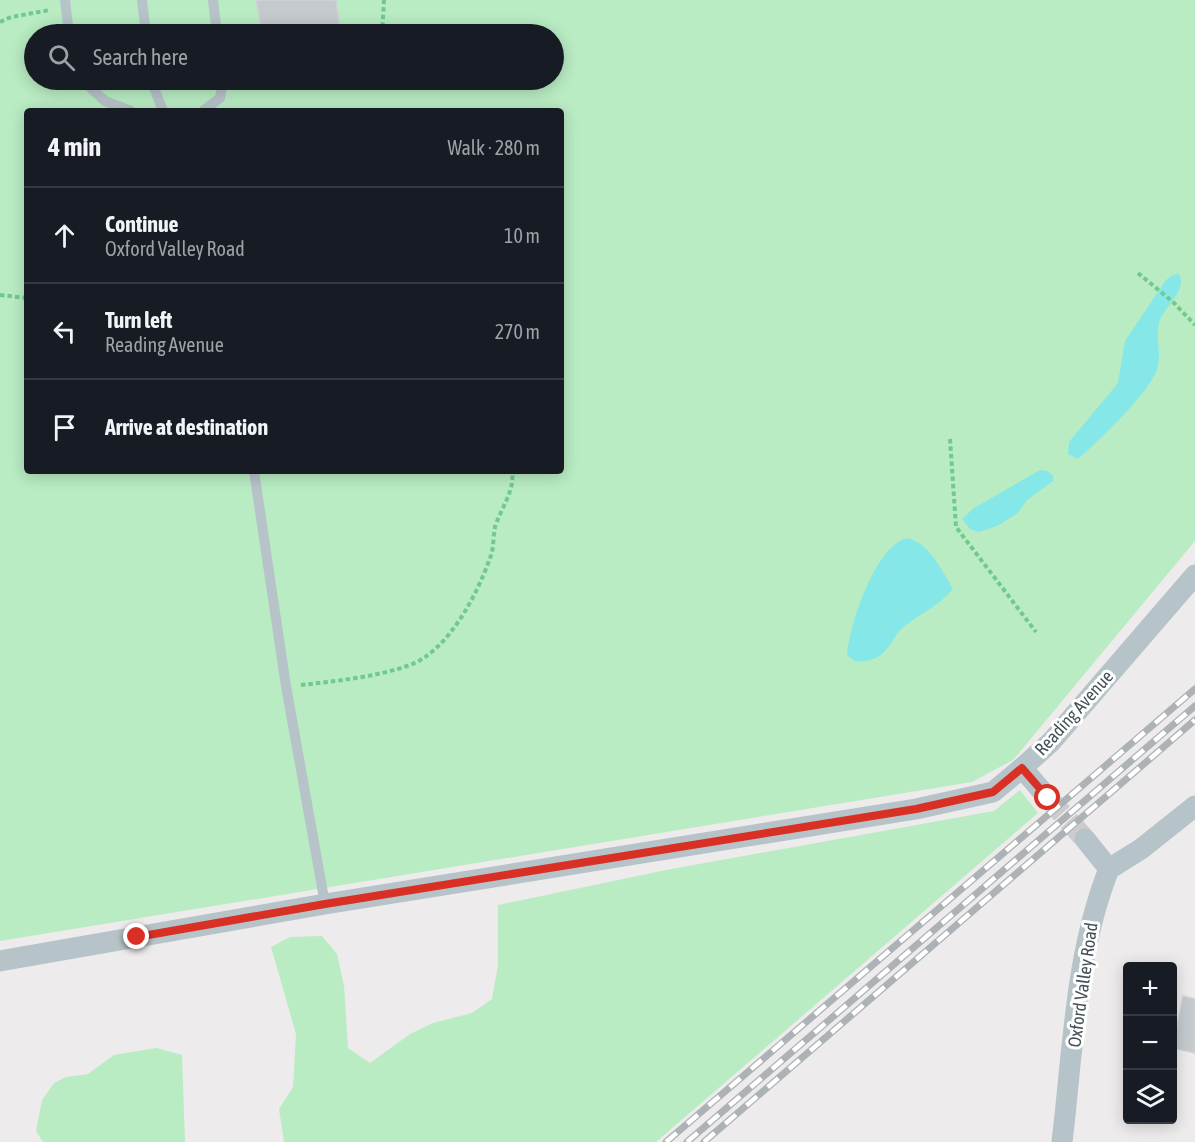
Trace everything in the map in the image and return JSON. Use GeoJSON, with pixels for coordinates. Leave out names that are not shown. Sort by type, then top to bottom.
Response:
{"type":"FeatureCollection","features":[{"type":"Feature","properties":{"kind":"street","name":"Reading Avenue"},"geometry":{"type":"LineString","coordinates":[[0,961],[325,904],[916,809],[993,792],[1051,742],[1195,575]]}},
{"type":"Feature","properties":{"kind":"street"},"geometry":{"type":"LineString","coordinates":[[1022,768],[1048,798]]}},
{"type":"Feature","properties":{"kind":"street"},"geometry":{"type":"LineString","coordinates":[[1085,839],[1109,869],[1141,849],[1195,806]]}},
{"type":"Feature","properties":{"kind":"street","name":"Oxford Valley Road"},"geometry":{"type":"LineString","coordinates":[[1062,1142],[1085,952],[1092,918],[1109,869]]}},
{"type":"Feature","properties":{"kind":"lane"},"geometry":{"type":"LineString","coordinates":[[142,0],[145,24]]}},
{"type":"Feature","properties":{"kind":"lane"},"geometry":{"type":"LineString","coordinates":[[213,0],[216,24]]}},
{"type":"Feature","properties":{"kind":"lane"},"geometry":{"type":"LineString","coordinates":[[65,3],[68,24]]}},
{"type":"Feature","properties":{"kind":"lane"},"geometry":{"type":"LineString","coordinates":[[93,90],[105,101],[123,108]]}},
{"type":"Feature","properties":{"kind":"lane"},"geometry":{"type":"LineString","coordinates":[[155,90],[162,108]]}},
{"type":"Feature","properties":{"kind":"lane"},"geometry":{"type":"LineString","coordinates":[[207,108],[220,98],[222,90]]}},
{"type":"Feature","properties":{"kind":"lane"},"geometry":{"type":"LineString","coordinates":[[254,474],[286,686],[325,904]]}},
{"type":"Feature","properties":{"kind":"path"},"geometry":{"type":"LineString","coordinates":[[383,24],[384,0]]}},
{"type":"Feature","properties":{"kind":"path"},"geometry":{"type":"LineString","coordinates":[[0,22],[11,16],[65,3]]}},
{"type":"Feature","properties":{"kind":"path"},"geometry":{"type":"LineString","coordinates":[[1138,273],[1173,302],[1195,325]]}},
{"type":"Feature","properties":{"kind":"path"},"geometry":{"type":"LineString","coordinates":[[0,295],[24,298]]}},
{"type":"Feature","properties":{"kind":"path"},"geometry":{"type":"LineString","coordinates":[[950,440],[956,527],[1036,632]]}},
{"type":"Feature","properties":{"kind":"path"},"geometry":{"type":"LineString","coordinates":[[286,686],[338,681],[411,665],[438,645],[460,623],[491,557],[495,527],[513,482],[512,474]]}},
{"type":"Feature","properties":{"kind":"green space"},"geometry":{"type":"Polygon","coordinates":[[[0,0],[1195,0],[1195,541],[1013,760],[972,782],[0,941],[0,0]]]}},
{"type":"Feature","properties":{"kind":"green space"},"geometry":{"type":"Polygon","coordinates":[[[1020,790],[1038,813],[656,1142],[284,1142],[279,1109],[293,1087],[296,1034],[271,947],[290,937],[322,936],[337,954],[344,986],[348,1048],[370,1063],[410,1034],[433,1023],[472,1013],[492,999],[498,965],[498,905],[666,870],[994,811],[1020,790]]]}},
{"type":"Feature","properties":{"kind":"green space"},"geometry":{"type":"Polygon","coordinates":[[[156,1048],[182,1055],[185,1142],[43,1142],[36,1131],[42,1100],[54,1083],[66,1077],[88,1074],[114,1055],[156,1048]]]}},
{"type":"Feature","properties":{"kind":"water"},"geometry":{"type":"Polygon","coordinates":[[[1179,274],[1181,280],[1178,293],[1159,323],[1158,364],[1152,379],[1122,416],[1087,451],[1078,459],[1068,454],[1069,442],[1118,383],[1125,341],[1166,280],[1179,274]]]}},
{"type":"Feature","properties":{"kind":"water"},"geometry":{"type":"Polygon","coordinates":[[[1040,470],[1048,471],[1053,476],[1053,481],[1027,500],[1018,513],[997,526],[979,532],[970,529],[962,519],[974,508],[1040,470]]]}},
{"type":"Feature","properties":{"kind":"water"},"geometry":{"type":"Polygon","coordinates":[[[907,538],[929,552],[953,589],[900,630],[888,648],[880,655],[871,660],[856,662],[847,655],[853,625],[866,588],[885,555],[895,544],[907,538]]]}},
{"type":"Feature","properties":{"kind":"building"},"geometry":{"type":"Polygon","coordinates":[[[256,0],[336,0],[340,24],[260,24],[256,0]]]}},
{"type":"Feature","properties":{"kind":"building"},"geometry":{"type":"Polygon","coordinates":[[[1183,996],[1195,999],[1195,1053],[1177,1049],[1177,1027],[1183,996]]]}},
{"type":"Feature","properties":{"kind":"tunnel"},"geometry":{"type":"LineString","coordinates":[[1048,798],[1085,839]]}},
{"type":"Feature","properties":{"kind":"railway"},"geometry":{"type":"LineString","coordinates":[[666,1142],[1195,689]]}},
{"type":"Feature","properties":{"kind":"railway"},"geometry":{"type":"LineString","coordinates":[[687,1142],[1195,706]]}},
{"type":"Feature","properties":{"kind":"railway"},"geometry":{"type":"LineString","coordinates":[[704,1142],[1195,720]]}},
{"type":"Feature","properties":{"kind":"route"},"geometry":{"type":"LineString","coordinates":[[137,937],[325,904],[916,809],[993,792],[1022,768],[1048,798]]}}]}
